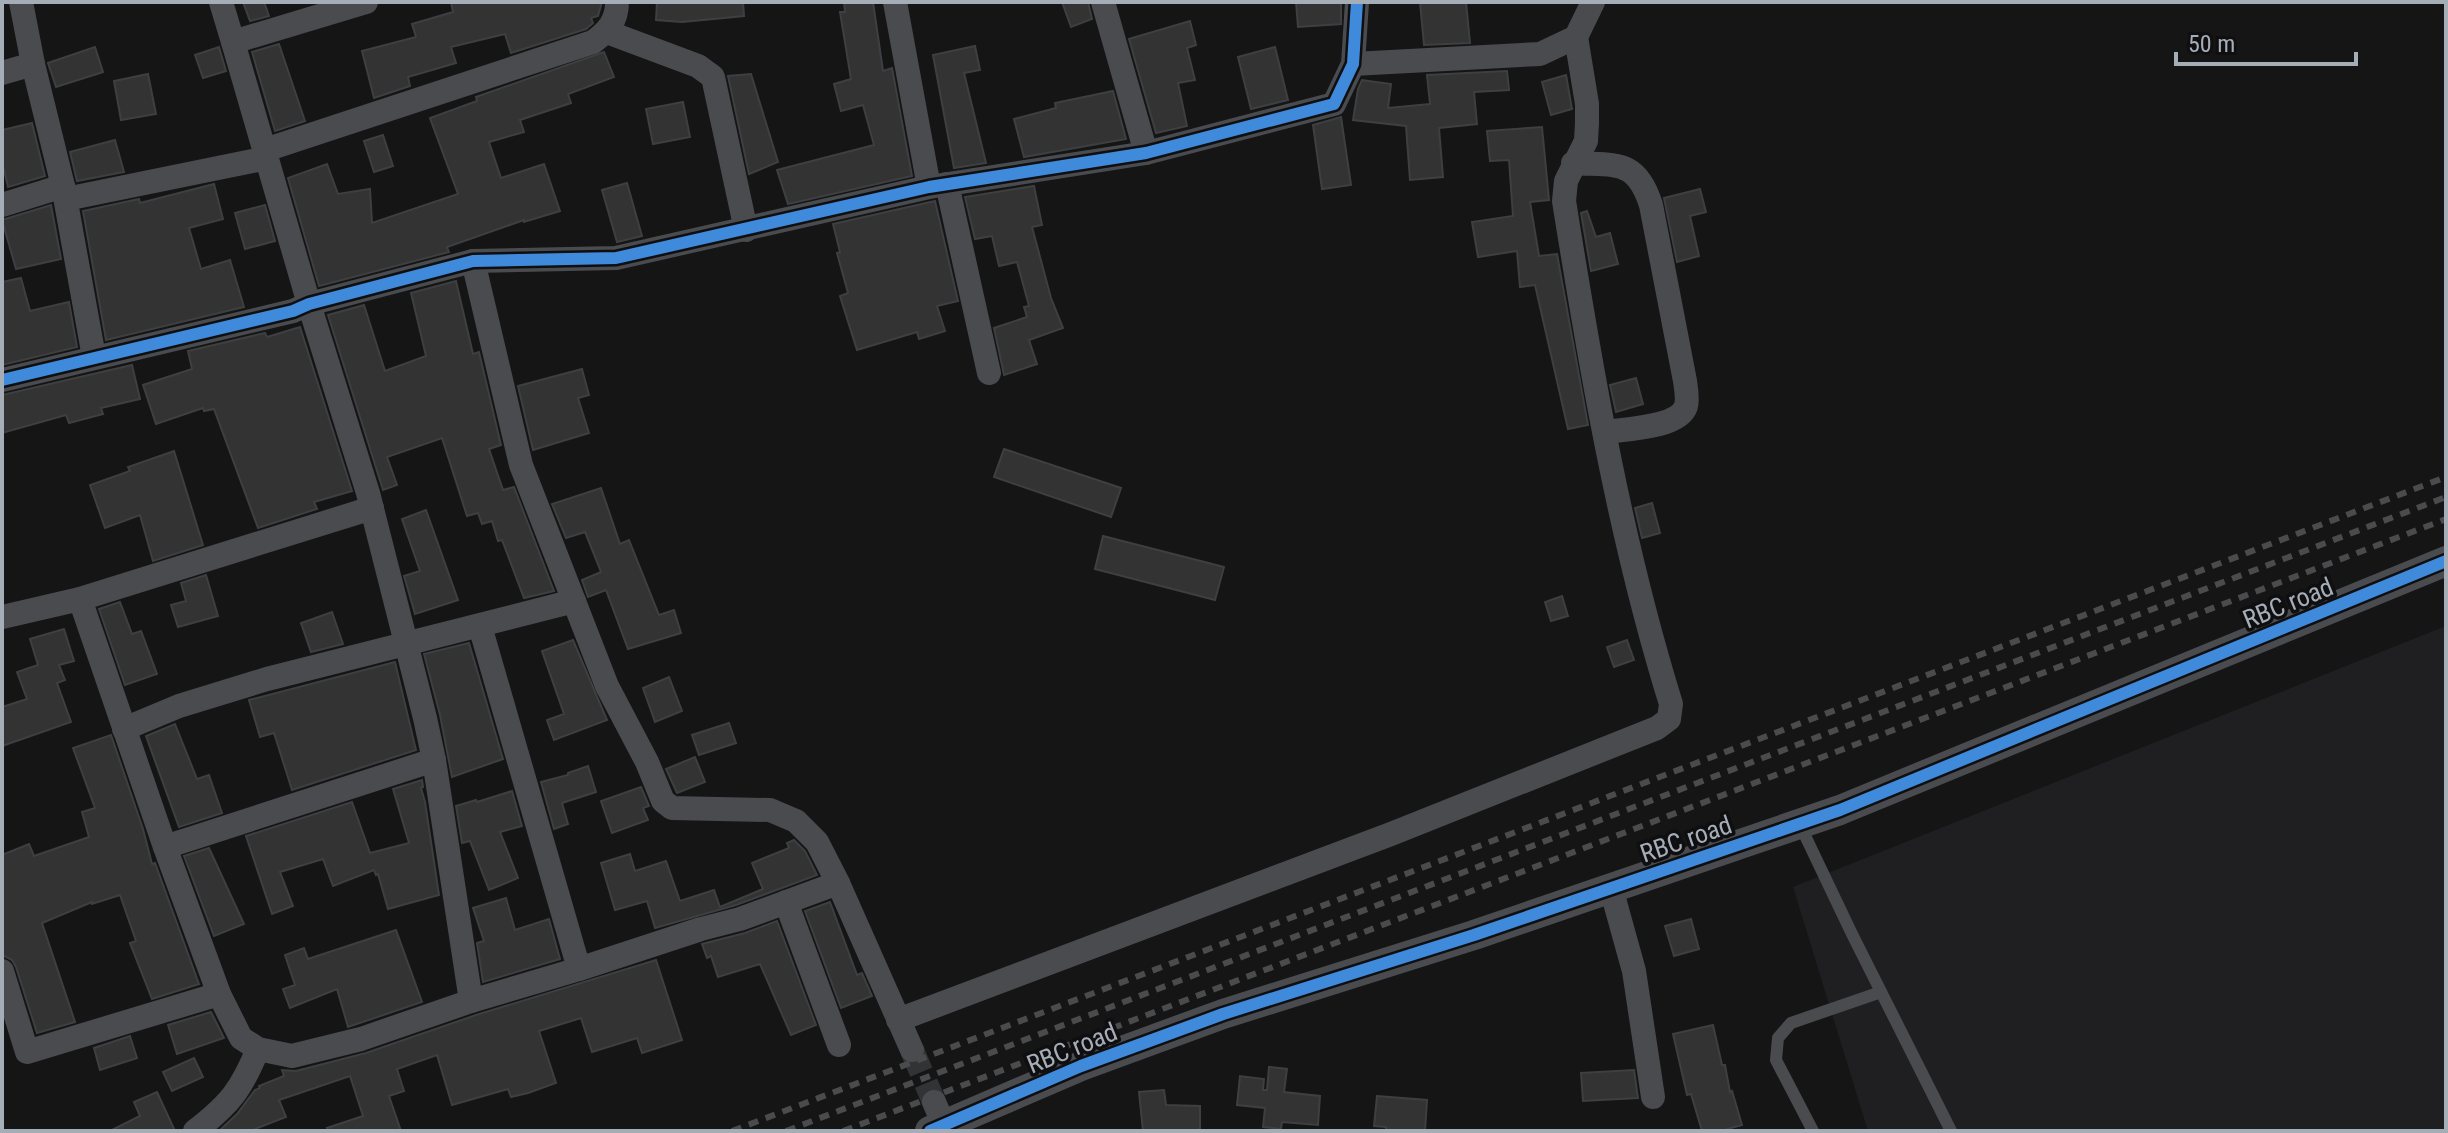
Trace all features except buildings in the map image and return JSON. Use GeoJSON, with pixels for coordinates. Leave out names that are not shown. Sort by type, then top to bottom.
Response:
{"type":"FeatureCollection","features":[{"type":"Feature","properties":{"kind":"street"},"geometry":{"type":"LineString","coordinates":[[21,2],[65,192],[94,357]]}},
{"type":"Feature","properties":{"kind":"street"},"geometry":{"type":"LineString","coordinates":[[221,2],[372,508],[407,645],[434,760],[471,1001]]}},
{"type":"Feature","properties":{"kind":"street"},"geometry":{"type":"LineString","coordinates":[[233,42],[366,2]]}},
{"type":"Feature","properties":{"kind":"street"},"geometry":{"type":"LineString","coordinates":[[2,205],[266,154],[593,42],[607,32],[617,15],[617,2]]}},
{"type":"Feature","properties":{"kind":"street"},"geometry":{"type":"LineString","coordinates":[[895,2],[938,185],[989,373]]}},
{"type":"Feature","properties":{"kind":"street"},"geometry":{"type":"LineString","coordinates":[[1103,2],[1146,153]]}},
{"type":"Feature","properties":{"kind":"street"},"geometry":{"type":"LineString","coordinates":[[2,380],[293,311],[309,304],[473,261],[616,258],[938,185],[1146,153],[1334,104],[1353,64],[1357,2]]}},
{"type":"Feature","properties":{"kind":"street"},"geometry":{"type":"LineString","coordinates":[[898,1020],[1391,834],[1657,728],[1669,719],[1671,704],[1637,583],[1593,378],[1564,201],[1566,181],[1586,141],[1587,104],[1576,37],[1593,2]]}},
{"type":"Feature","properties":{"kind":"street"},"geometry":{"type":"LineString","coordinates":[[607,32],[698,66],[713,77],[746,230]]}},
{"type":"Feature","properties":{"kind":"street"},"geometry":{"type":"LineString","coordinates":[[1353,64],[1540,54],[1576,37]]}},
{"type":"Feature","properties":{"kind":"street"},"geometry":{"type":"LineString","coordinates":[[2,73],[33,64]]}},
{"type":"Feature","properties":{"kind":"street"},"geometry":{"type":"LineString","coordinates":[[1573,163],[1623,167],[1635,174],[1645,186],[1685,381],[1687,403],[1681,415],[1666,423],[1605,432]]}},
{"type":"Feature","properties":{"kind":"street"},"geometry":{"type":"LineString","coordinates":[[473,261],[521,465],[607,686],[647,762],[663,801],[672,808],[770,810],[796,821],[817,842],[838,883],[912,1050]]}},
{"type":"Feature","properties":{"kind":"street"},"geometry":{"type":"LineString","coordinates":[[2,617],[80,599],[372,508]]}},
{"type":"Feature","properties":{"kind":"street","name":"RBC road"},"geometry":{"type":"LineString","coordinates":[[936,1119],[1209,1019],[1474,935],[1855,804],[2446,561]]}},
{"type":"Feature","properties":{"kind":"street"},"geometry":{"type":"LineString","coordinates":[[80,599],[219,994],[241,1038],[258,1049],[292,1056],[361,1039],[471,1001],[740,919],[838,883]]}},
{"type":"Feature","properties":{"kind":"street"},"geometry":{"type":"LineString","coordinates":[[124,729],[179,706],[267,679],[574,601]]}},
{"type":"Feature","properties":{"kind":"street"},"geometry":{"type":"LineString","coordinates":[[480,626],[579,969]]}},
{"type":"Feature","properties":{"kind":"street"},"geometry":{"type":"LineString","coordinates":[[165,847],[434,760]]}},
{"type":"Feature","properties":{"kind":"street"},"geometry":{"type":"LineString","coordinates":[[1611,888],[1634,971],[1653,1097]]}},
{"type":"Feature","properties":{"kind":"street"},"geometry":{"type":"LineString","coordinates":[[786,902],[839,1045]]}},
{"type":"Feature","properties":{"kind":"street"},"geometry":{"type":"LineString","coordinates":[[2,971],[27,1052],[219,994]]}},
{"type":"Feature","properties":{"kind":"street"},"geometry":{"type":"LineString","coordinates":[[195,1131],[218,1114],[243,1084],[258,1049]]}},
{"type":"Feature","properties":{"kind":"lane"},"geometry":{"type":"LineString","coordinates":[[1800,824],[1951,1131]]}},
{"type":"Feature","properties":{"kind":"lane"},"geometry":{"type":"LineString","coordinates":[[1813,1131],[1776,1060],[1778,1038],[1791,1023],[1881,992]]}},
{"type":"Feature","properties":{"kind":"shaded area"},"geometry":{"type":"Polygon","coordinates":[[[2446,626],[2446,1131],[1868,1131],[1793,887],[2446,626]]]}},
{"type":"Feature","properties":{"kind":"tunnel"},"geometry":{"type":"LineString","coordinates":[[912,1050],[934,1102]]}},
{"type":"Feature","properties":{"kind":"railway"},"geometry":{"type":"LineString","coordinates":[[732,1131],[2446,477]]}},
{"type":"Feature","properties":{"kind":"railway"},"geometry":{"type":"LineString","coordinates":[[786,1131],[2446,497]]}},
{"type":"Feature","properties":{"kind":"railway"},"geometry":{"type":"LineString","coordinates":[[843,1131],[2446,519]]}},
{"type":"Feature","properties":{"kind":"cycle path"},"geometry":{"type":"LineString","coordinates":[[2,380],[293,311],[309,304],[473,261],[616,258],[929,187],[1146,153],[1334,104],[1353,64],[1357,2]]}},
{"type":"Feature","properties":{"kind":"cycle path"},"geometry":{"type":"LineString","coordinates":[[930,1131],[1081,1066],[1223,1014],[1474,935],[1840,810],[2446,561]]}}]}
